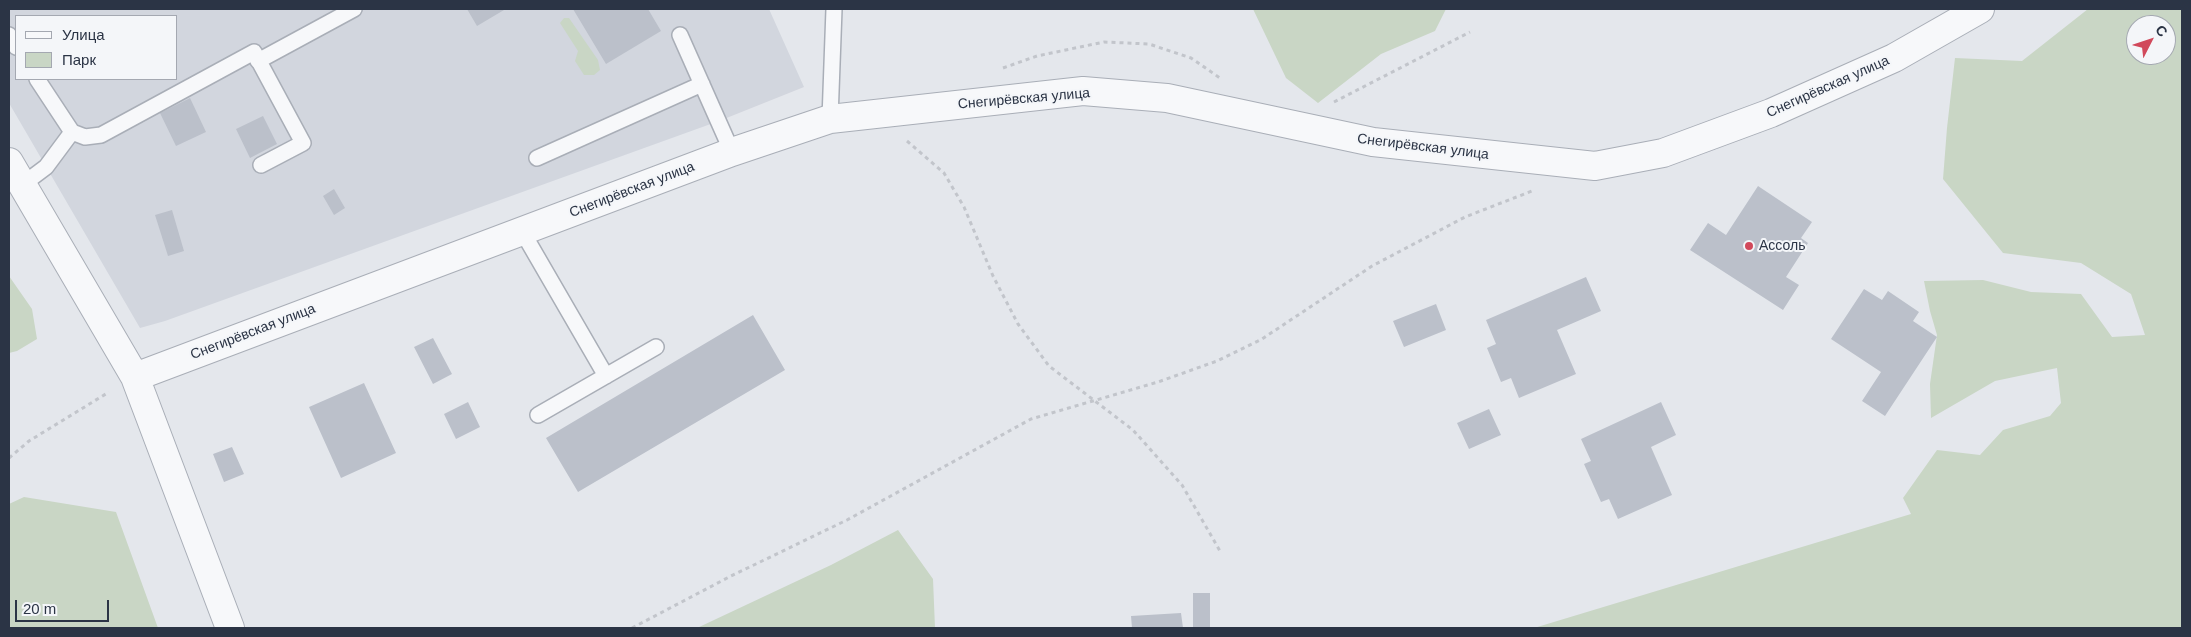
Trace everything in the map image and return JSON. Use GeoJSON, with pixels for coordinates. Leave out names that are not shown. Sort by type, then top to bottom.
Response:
{"type":"FeatureCollection","features":[{"type":"Feature","properties":{"kind":"street","name":"Снегирёвская улица"},"geometry":{"type":"LineString","coordinates":[[135,377],[732,152],[830,119],[1083,91],[1167,98],[1373,142],[1595,166],[1663,152],[1771,113],[1894,58],[1980,9]]}},
{"type":"Feature","properties":{"kind":"street"},"geometry":{"type":"LineString","coordinates":[[9,162],[135,377],[230,628]]}},
{"type":"Feature","properties":{"kind":"lane"},"geometry":{"type":"LineString","coordinates":[[258,61],[354,9]]}},
{"type":"Feature","properties":{"kind":"lane"},"geometry":{"type":"LineString","coordinates":[[830,119],[834,9]]}},
{"type":"Feature","properties":{"kind":"lane"},"geometry":{"type":"LineString","coordinates":[[680,35],[732,152]]}},
{"type":"Feature","properties":{"kind":"lane"},"geometry":{"type":"LineString","coordinates":[[38,80],[72,132],[85,137],[101,135],[254,52],[303,143],[262,165]]}},
{"type":"Feature","properties":{"kind":"lane"},"geometry":{"type":"LineString","coordinates":[[537,158],[702,84]]}},
{"type":"Feature","properties":{"kind":"lane"},"geometry":{"type":"LineString","coordinates":[[22,185],[46,167],[72,132]]}},
{"type":"Feature","properties":{"kind":"lane"},"geometry":{"type":"LineString","coordinates":[[522,231],[606,376]]}},
{"type":"Feature","properties":{"kind":"lane"},"geometry":{"type":"LineString","coordinates":[[538,415],[656,347]]}},
{"type":"Feature","properties":{"kind":"path"},"geometry":{"type":"LineString","coordinates":[[1333,103],[1470,32]]}},
{"type":"Feature","properties":{"kind":"path"},"geometry":{"type":"LineString","coordinates":[[875,113],[944,173],[964,207],[993,276],[1018,324],[1049,366],[1091,400],[1133,430],[1182,485],[1220,551]]}},
{"type":"Feature","properties":{"kind":"path"},"geometry":{"type":"LineString","coordinates":[[632,628],[731,576],[847,520],[1031,419],[1158,382],[1226,357],[1262,339],[1372,266],[1465,217],[1540,188]]}},
{"type":"Feature","properties":{"kind":"path"},"geometry":{"type":"LineString","coordinates":[[9,458],[29,441],[135,377]]}},
{"type":"Feature","properties":{"kind":"shaded area"},"geometry":{"type":"Polygon","coordinates":[[[9,9],[769,9],[804,87],[719,121],[165,321],[140,328],[9,103],[9,9]]]}},
{"type":"Feature","properties":{"kind":"green space"},"geometry":{"type":"Polygon","coordinates":[[[1253,9],[1446,9],[1435,31],[1381,54],[1318,103],[1286,78],[1253,9]]]}},
{"type":"Feature","properties":{"kind":"green space"},"geometry":{"type":"Polygon","coordinates":[[[2088,9],[2182,9],[2182,628],[1534,628],[1911,514],[1903,498],[1937,450],[1980,455],[2003,430],[2050,416],[2061,403],[2057,368],[1995,381],[1931,418],[1930,384],[1937,335],[1924,281],[1983,280],[2031,292],[2081,294],[2112,337],[2145,335],[2131,294],[2081,263],[2003,253],[1943,179],[1955,58],[2022,61],[2088,9]]]}},
{"type":"Feature","properties":{"kind":"green space"},"geometry":{"type":"Polygon","coordinates":[[[564,18],[569,18],[598,60],[600,70],[594,75],[584,75],[575,61],[578,51],[560,23],[564,18]]]}},
{"type":"Feature","properties":{"kind":"green space"},"geometry":{"type":"Polygon","coordinates":[[[9,276],[32,309],[37,339],[17,351],[9,353],[9,276]]]}},
{"type":"Feature","properties":{"kind":"green space"},"geometry":{"type":"Polygon","coordinates":[[[24,497],[116,512],[158,628],[9,628],[9,504],[24,497]]]}},
{"type":"Feature","properties":{"kind":"green space"},"geometry":{"type":"Polygon","coordinates":[[[898,530],[933,579],[935,628],[697,628],[831,565],[898,530]]]}},
{"type":"Feature","properties":{"kind":"building"},"geometry":{"type":"Polygon","coordinates":[[[467,9],[503,9],[504,10],[477,26],[467,9]]]}},
{"type":"Feature","properties":{"kind":"building"},"geometry":{"type":"Polygon","coordinates":[[[573,9],[648,9],[661,31],[606,64],[573,9]]]}},
{"type":"Feature","properties":{"kind":"building"},"geometry":{"type":"Polygon","coordinates":[[[190,98],[206,132],[176,146],[160,113],[190,98]]]}},
{"type":"Feature","properties":{"kind":"building"},"geometry":{"type":"Polygon","coordinates":[[[263,116],[277,144],[250,158],[236,129],[263,116]]]}},
{"type":"Feature","properties":{"kind":"building","name":"Ассоль"},"geometry":{"type":"Polygon","coordinates":[[[1758,186],[1812,222],[1801,238],[1808,243],[1786,277],[1799,285],[1783,310],[1690,250],[1708,223],[1726,235],[1758,186]]]}},
{"type":"Feature","properties":{"kind":"building"},"geometry":{"type":"Polygon","coordinates":[[[334,189],[345,208],[334,215],[323,196],[334,189]]]}},
{"type":"Feature","properties":{"kind":"building"},"geometry":{"type":"Polygon","coordinates":[[[172,210],[184,251],[168,256],[155,215],[172,210]]]}},
{"type":"Feature","properties":{"kind":"building"},"geometry":{"type":"Polygon","coordinates":[[[1586,277],[1601,311],[1557,330],[1576,374],[1519,398],[1511,378],[1501,382],[1487,348],[1496,344],[1486,320],[1586,277]]]}},
{"type":"Feature","properties":{"kind":"building"},"geometry":{"type":"Polygon","coordinates":[[[1864,289],[1882,300],[1888,291],[1919,312],[1913,321],[1937,337],[1885,416],[1862,401],[1881,372],[1831,339],[1864,289]]]}},
{"type":"Feature","properties":{"kind":"building"},"geometry":{"type":"Polygon","coordinates":[[[1436,304],[1446,330],[1404,347],[1393,321],[1436,304]]]}},
{"type":"Feature","properties":{"kind":"building"},"geometry":{"type":"Polygon","coordinates":[[[753,315],[785,370],[578,492],[546,438],[753,315]]]}},
{"type":"Feature","properties":{"kind":"building"},"geometry":{"type":"Polygon","coordinates":[[[433,338],[452,374],[433,384],[414,347],[433,338]]]}},
{"type":"Feature","properties":{"kind":"building"},"geometry":{"type":"Polygon","coordinates":[[[364,383],[396,453],[341,478],[309,407],[364,383]]]}},
{"type":"Feature","properties":{"kind":"building"},"geometry":{"type":"Polygon","coordinates":[[[468,402],[480,427],[456,439],[444,414],[468,402]]]}},
{"type":"Feature","properties":{"kind":"building"},"geometry":{"type":"Polygon","coordinates":[[[1661,402],[1676,435],[1651,447],[1672,495],[1618,519],[1609,499],[1601,502],[1584,464],[1591,461],[1581,439],[1661,402]]]}},
{"type":"Feature","properties":{"kind":"building"},"geometry":{"type":"Polygon","coordinates":[[[1489,409],[1501,435],[1469,449],[1457,423],[1489,409]]]}},
{"type":"Feature","properties":{"kind":"building"},"geometry":{"type":"Polygon","coordinates":[[[232,447],[244,474],[224,482],[213,454],[232,447]]]}},
{"type":"Feature","properties":{"kind":"building"},"geometry":{"type":"Polygon","coordinates":[[[1193,593],[1210,593],[1210,628],[1193,628],[1193,593]]]}},
{"type":"Feature","properties":{"kind":"building"},"geometry":{"type":"Polygon","coordinates":[[[1181,613],[1183,628],[1132,628],[1131,616],[1181,613]]]}},
{"type":"Feature","properties":{"kind":"place","name":"Ассоль"},"geometry":{"type":"Point","coordinates":[1749,246]}}]}
